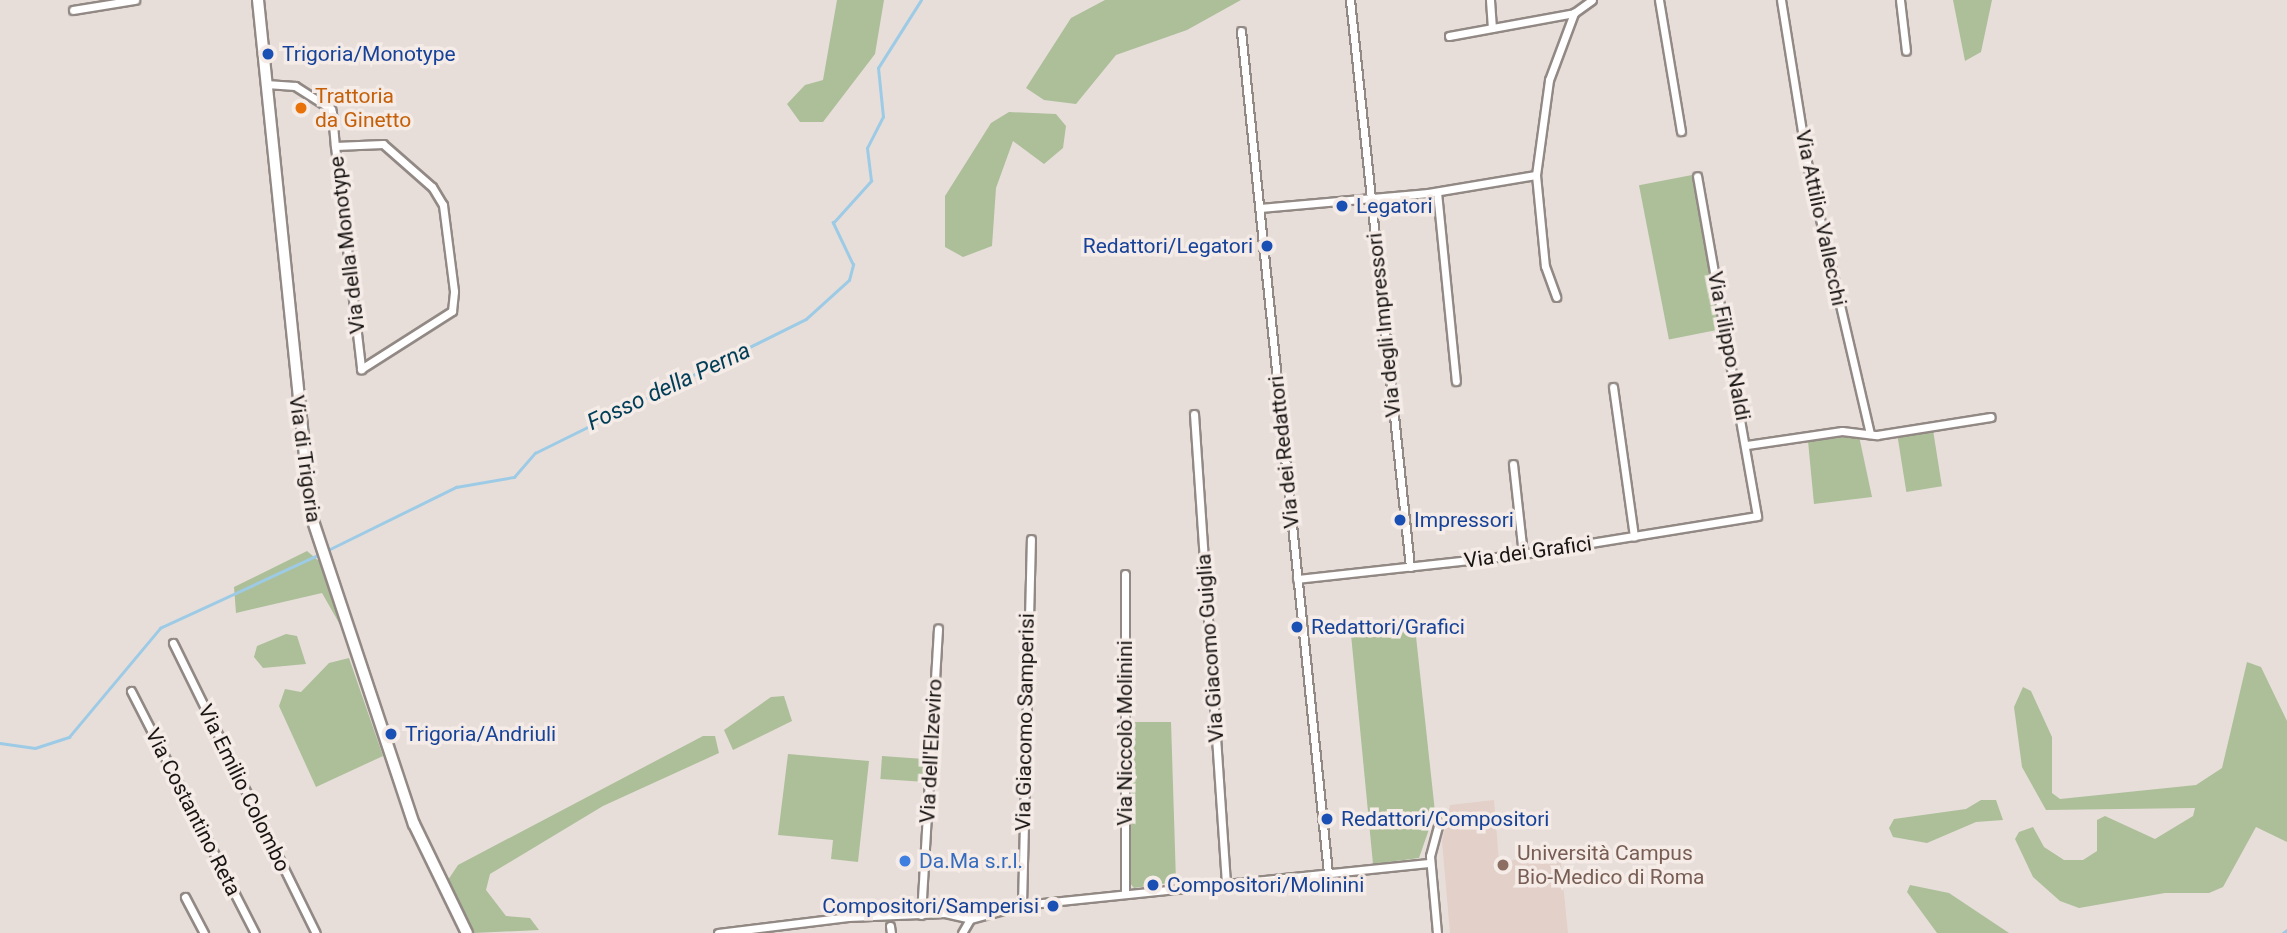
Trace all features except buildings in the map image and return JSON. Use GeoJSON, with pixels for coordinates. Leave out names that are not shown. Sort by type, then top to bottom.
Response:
{"type":"FeatureCollection","features":[{"type":"Feature","properties":{"kind":"street"},"geometry":{"type":"LineString","coordinates":[[73,10],[106,2],[135,0]]}},
{"type":"Feature","properties":{"kind":"street","name":"Via di Trigoria"},"geometry":{"type":"LineString","coordinates":[[258,0],[301,455],[315,532],[414,824],[467,933]]}},
{"type":"Feature","properties":{"kind":"street","name":"Via degli Impressori"},"geometry":{"type":"LineString","coordinates":[[1350,0],[1410,567]]}},
{"type":"Feature","properties":{"kind":"street"},"geometry":{"type":"LineString","coordinates":[[1490,0],[1492,28]]}},
{"type":"Feature","properties":{"kind":"street"},"geometry":{"type":"LineString","coordinates":[[1449,36],[1574,13],[1592,0]]}},
{"type":"Feature","properties":{"kind":"street"},"geometry":{"type":"LineString","coordinates":[[1659,0],[1681,131]]}},
{"type":"Feature","properties":{"kind":"street","name":"Via Attilio Vallecchi"},"geometry":{"type":"LineString","coordinates":[[1781,0],[1807,163],[1870,434]]}},
{"type":"Feature","properties":{"kind":"street"},"geometry":{"type":"LineString","coordinates":[[1900,0],[1906,51]]}},
{"type":"Feature","properties":{"kind":"street"},"geometry":{"type":"LineString","coordinates":[[1556,297],[1545,266],[1536,176],[1543,101],[1574,13]]}},
{"type":"Feature","properties":{"kind":"street","name":"Via dei Redattori"},"geometry":{"type":"LineString","coordinates":[[1241,31],[1328,873]]}},
{"type":"Feature","properties":{"kind":"street","name":"Via della Monotype"},"geometry":{"type":"LineString","coordinates":[[266,83],[289,84],[326,102],[335,146],[361,369],[452,311],[454,291],[443,205],[432,187],[383,144],[335,146]]}},
{"type":"Feature","properties":{"kind":"street"},"geometry":{"type":"LineString","coordinates":[[1260,208],[1437,192],[1536,176]]}},
{"type":"Feature","properties":{"kind":"street","name":"Via Filippo Naldi"},"geometry":{"type":"LineString","coordinates":[[1697,176],[1747,445],[1757,516]]}},
{"type":"Feature","properties":{"kind":"street"},"geometry":{"type":"LineString","coordinates":[[1437,192],[1456,381]]}},
{"type":"Feature","properties":{"kind":"street"},"geometry":{"type":"LineString","coordinates":[[1613,387],[1633,537]]}},
{"type":"Feature","properties":{"kind":"street","name":"Via Giacomo Guiglia"},"geometry":{"type":"LineString","coordinates":[[1194,414],[1226,883]]}},
{"type":"Feature","properties":{"kind":"street"},"geometry":{"type":"LineString","coordinates":[[1747,445],[1842,431],[1870,434],[1991,416]]}},
{"type":"Feature","properties":{"kind":"street"},"geometry":{"type":"LineString","coordinates":[[1513,464],[1523,554]]}},
{"type":"Feature","properties":{"kind":"street","name":"Via dei Grafici"},"geometry":{"type":"LineString","coordinates":[[1297,579],[1523,554],[1757,516]]}},
{"type":"Feature","properties":{"kind":"street","name":"Via Giacomo Samperisi"},"geometry":{"type":"LineString","coordinates":[[1022,905],[1031,539]]}},
{"type":"Feature","properties":{"kind":"street","name":"Via Niccolò Molinini"},"geometry":{"type":"LineString","coordinates":[[1125,574],[1125,893]]}},
{"type":"Feature","properties":{"kind":"street","name":"Via dell'Elzeviro"},"geometry":{"type":"LineString","coordinates":[[921,915],[938,629]]}},
{"type":"Feature","properties":{"kind":"street","name":"Via Emilio Colombo"},"geometry":{"type":"LineString","coordinates":[[173,643],[316,933]]}},
{"type":"Feature","properties":{"kind":"street","name":"Via Costantino Reta"},"geometry":{"type":"LineString","coordinates":[[131,691],[255,933]]}},
{"type":"Feature","properties":{"kind":"street"},"geometry":{"type":"LineString","coordinates":[[1437,933],[1430,863],[1439,822]]}},
{"type":"Feature","properties":{"kind":"street"},"geometry":{"type":"LineString","coordinates":[[718,933],[921,915],[970,919],[1022,905],[1430,863]]}},
{"type":"Feature","properties":{"kind":"street"},"geometry":{"type":"LineString","coordinates":[[185,897],[204,933]]}},
{"type":"Feature","properties":{"kind":"street"},"geometry":{"type":"LineString","coordinates":[[962,933],[970,919]]}},
{"type":"Feature","properties":{"kind":"shaded area","name":"Università Campus Bio-Medico di Roma"},"geometry":{"type":"Polygon","coordinates":[[[1494,800],[1499,862],[1560,854],[1568,933],[1450,933],[1442,841],[1450,805],[1494,800]]]}},
{"type":"Feature","properties":{"kind":"green space"},"geometry":{"type":"Polygon","coordinates":[[[837,0],[884,0],[875,54],[823,122],[800,122],[787,104],[805,85],[823,80],[837,0]]]}},
{"type":"Feature","properties":{"kind":"green space"},"geometry":{"type":"Polygon","coordinates":[[[1105,0],[1241,0],[1187,30],[1116,55],[1076,104],[1044,100],[1026,88],[1071,18],[1105,0]]]}},
{"type":"Feature","properties":{"kind":"green space"},"geometry":{"type":"Polygon","coordinates":[[[1953,0],[1992,0],[1981,52],[1965,61],[1953,0]]]}},
{"type":"Feature","properties":{"kind":"green space"},"geometry":{"type":"Polygon","coordinates":[[[1009,112],[1056,114],[1066,126],[1063,148],[1044,164],[1013,141],[996,188],[992,246],[963,257],[945,247],[945,196],[991,123],[1009,112]]]}},
{"type":"Feature","properties":{"kind":"green space"},"geometry":{"type":"Polygon","coordinates":[[[1692,175],[1722,329],[1669,339],[1639,185],[1692,175]]]}},
{"type":"Feature","properties":{"kind":"green space"},"geometry":{"type":"Polygon","coordinates":[[[1933,430],[1942,486],[1906,492],[1897,436],[1933,430]]]}},
{"type":"Feature","properties":{"kind":"green space"},"geometry":{"type":"Polygon","coordinates":[[[1859,436],[1872,497],[1814,504],[1808,441],[1859,436]]]}},
{"type":"Feature","properties":{"kind":"green space"},"geometry":{"type":"Polygon","coordinates":[[[307,551],[320,562],[343,630],[322,593],[236,613],[234,587],[307,551]]]}},
{"type":"Feature","properties":{"kind":"green space"},"geometry":{"type":"Polygon","coordinates":[[[1414,618],[1435,812],[1419,858],[1373,864],[1350,624],[1414,618]]]}},
{"type":"Feature","properties":{"kind":"green space"},"geometry":{"type":"Polygon","coordinates":[[[286,634],[297,636],[306,664],[263,668],[254,657],[257,646],[286,634]]]}},
{"type":"Feature","properties":{"kind":"green space"},"geometry":{"type":"Polygon","coordinates":[[[349,658],[383,756],[316,787],[279,706],[285,689],[301,692],[329,663],[349,658]]]}},
{"type":"Feature","properties":{"kind":"green space"},"geometry":{"type":"Polygon","coordinates":[[[2247,662],[2261,667],[2287,721],[2287,842],[2256,827],[2223,887],[2209,893],[2165,893],[2079,908],[2060,901],[2033,877],[2015,839],[2019,832],[2033,827],[2044,847],[2064,860],[2083,860],[2097,851],[2097,820],[2105,816],[2155,839],[2193,816],[2195,808],[2046,810],[2022,767],[2014,707],[2023,687],[2031,691],[2052,737],[2052,793],[2060,799],[2196,785],[2222,768],[2247,662]]]}},
{"type":"Feature","properties":{"kind":"green space"},"geometry":{"type":"Polygon","coordinates":[[[784,696],[792,721],[733,750],[724,730],[771,697],[784,696]]]}},
{"type":"Feature","properties":{"kind":"green space"},"geometry":{"type":"Polygon","coordinates":[[[1130,722],[1171,722],[1176,882],[1134,888],[1129,882],[1130,722]]]}},
{"type":"Feature","properties":{"kind":"green space"},"geometry":{"type":"Polygon","coordinates":[[[703,736],[715,736],[719,753],[603,806],[490,874],[486,890],[506,916],[530,918],[539,930],[474,933],[446,883],[458,865],[703,736]]]}},
{"type":"Feature","properties":{"kind":"green space"},"geometry":{"type":"Polygon","coordinates":[[[788,754],[869,761],[858,862],[831,859],[833,840],[778,835],[788,754]]]}},
{"type":"Feature","properties":{"kind":"green space"},"geometry":{"type":"Polygon","coordinates":[[[882,756],[924,759],[922,782],[880,779],[882,756]]]}},
{"type":"Feature","properties":{"kind":"green space"},"geometry":{"type":"Polygon","coordinates":[[[1981,800],[1996,800],[2003,820],[1976,822],[1927,843],[1893,837],[1889,828],[1894,819],[1966,809],[1981,800]]]}},
{"type":"Feature","properties":{"kind":"green space"},"geometry":{"type":"Polygon","coordinates":[[[1910,885],[1949,893],[2009,933],[1937,933],[1907,892],[1910,885]]]}},
{"type":"Feature","properties":{"kind":"waterway","name":"Fosso della Perna"},"geometry":{"type":"LineString","coordinates":[[328,550],[456,487],[514,477],[535,453],[806,319],[849,280],[853,265],[833,223],[871,181],[867,148],[883,117],[878,68],[921,0]]}},
{"type":"Feature","properties":{"kind":"waterway","name":"Fosso della Perna"},"geometry":{"type":"LineString","coordinates":[[0,743],[35,748],[69,737],[160,628],[322,553]]}},
{"type":"Feature","properties":{"kind":"waterway"},"geometry":{"type":"LineString","coordinates":[[2283,933],[2287,930]]}},
{"type":"Feature","properties":{"kind":"place","name":"Trigoria/Monotype"},"geometry":{"type":"Point","coordinates":[268,54]}},
{"type":"Feature","properties":{"kind":"place","name":"Trattoria da Ginetto"},"geometry":{"type":"Point","coordinates":[301,108]}},
{"type":"Feature","properties":{"kind":"place","name":"Legatori"},"geometry":{"type":"Point","coordinates":[1342,206]}},
{"type":"Feature","properties":{"kind":"place","name":"Redattori/Legatori"},"geometry":{"type":"Point","coordinates":[1267,246]}},
{"type":"Feature","properties":{"kind":"place","name":"Impressori"},"geometry":{"type":"Point","coordinates":[1400,520]}},
{"type":"Feature","properties":{"kind":"place","name":"Redattori/Grafici"},"geometry":{"type":"Point","coordinates":[1297,627]}},
{"type":"Feature","properties":{"kind":"place","name":"Trigoria/Andriuli"},"geometry":{"type":"Point","coordinates":[391,734]}},
{"type":"Feature","properties":{"kind":"place","name":"Redattori/Compositori"},"geometry":{"type":"Point","coordinates":[1327,819]}},
{"type":"Feature","properties":{"kind":"place","name":"Da.Ma s.r.l."},"geometry":{"type":"Point","coordinates":[905,861]}},
{"type":"Feature","properties":{"kind":"place","name":"Università Campus Bio-Medico di Roma"},"geometry":{"type":"Point","coordinates":[1503,865]}},
{"type":"Feature","properties":{"kind":"place","name":"Compositori/Molinini"},"geometry":{"type":"Point","coordinates":[1153,885]}},
{"type":"Feature","properties":{"kind":"place","name":"Compositori/Samperisi"},"geometry":{"type":"Point","coordinates":[1053,906]}}]}
